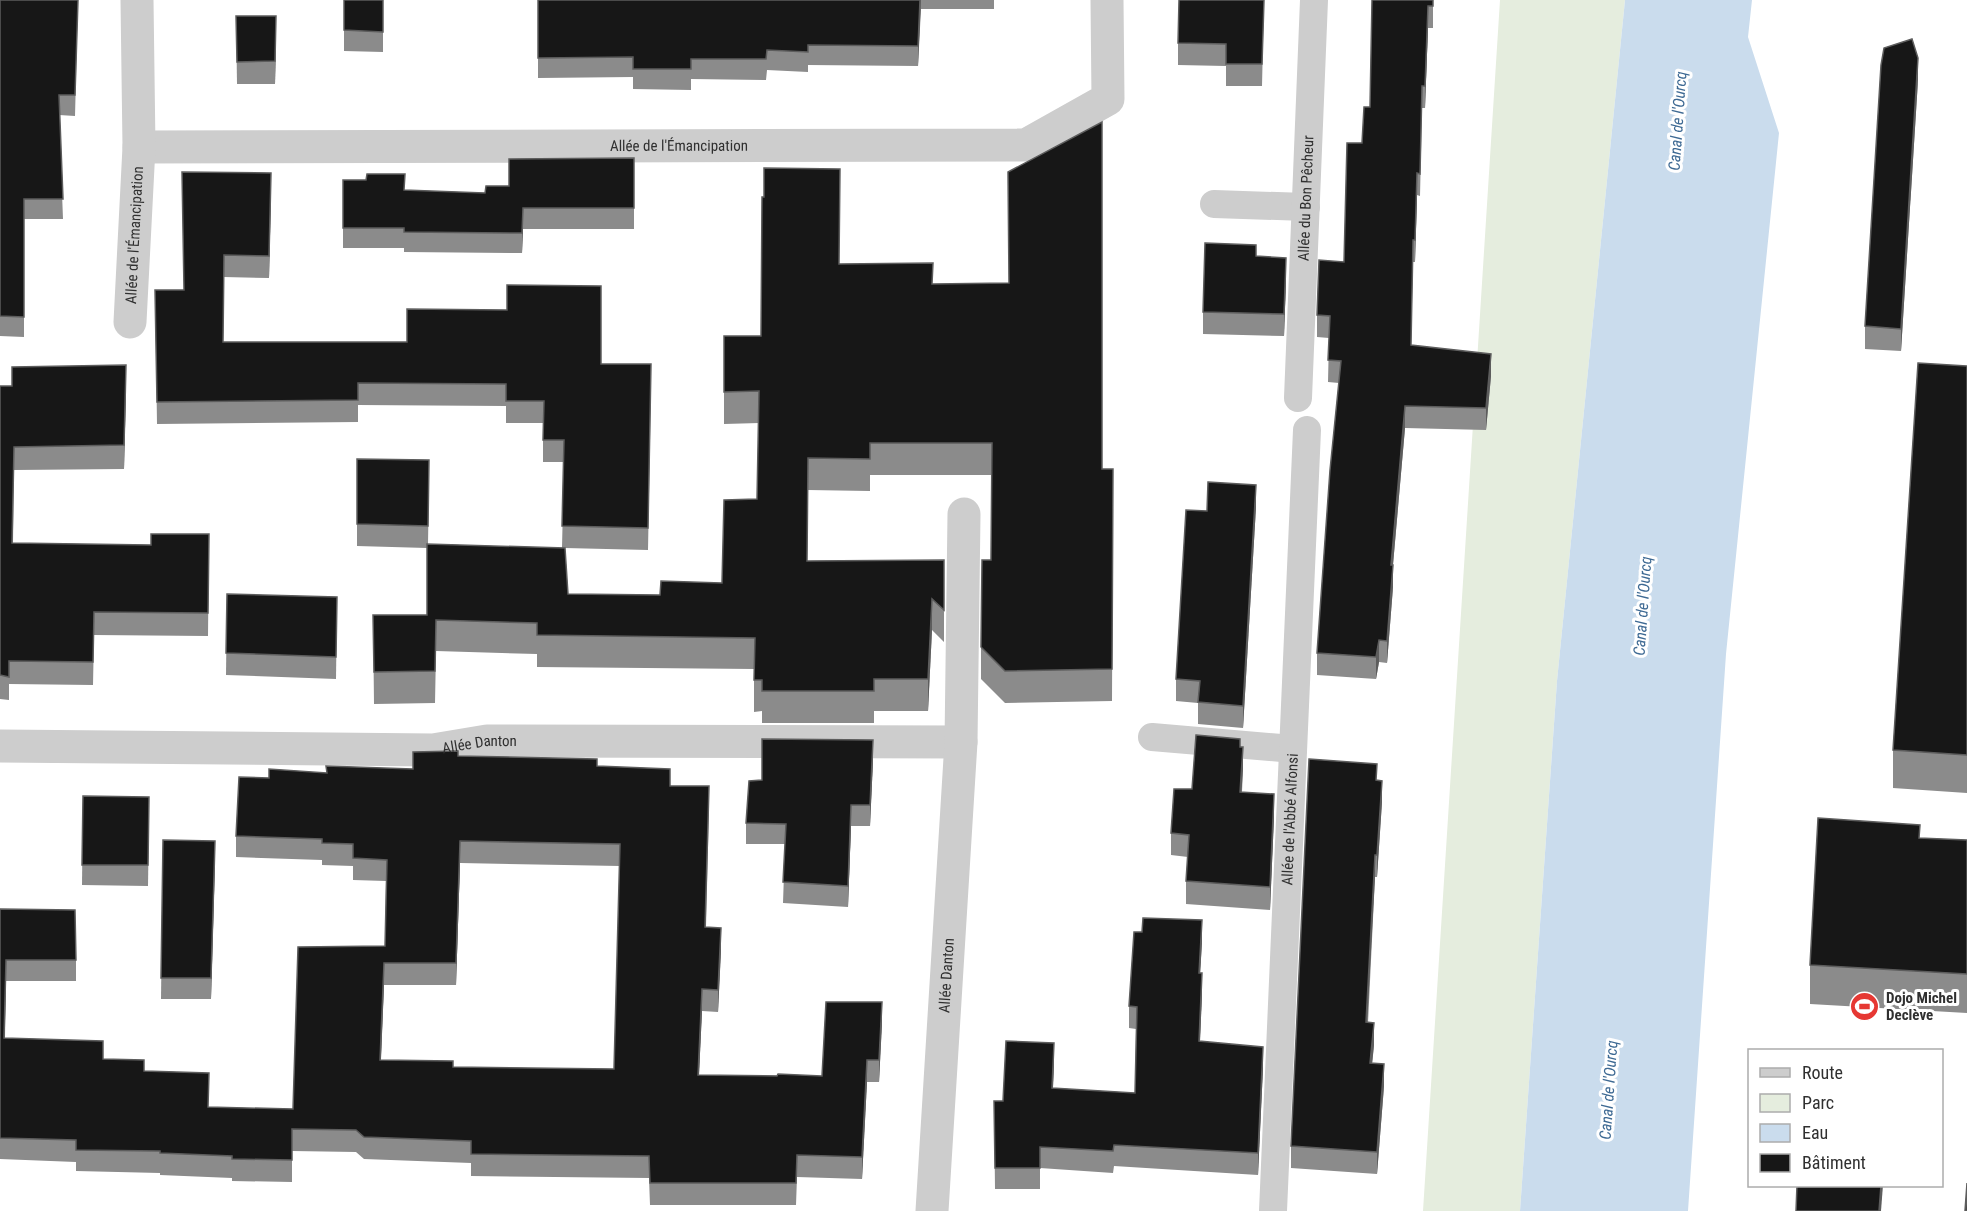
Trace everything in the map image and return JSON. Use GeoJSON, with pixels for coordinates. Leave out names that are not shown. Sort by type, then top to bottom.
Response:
{"type":"FeatureCollection","features":[{"type":"Feature","properties":{"kind":"street","name":"Allée de l'Émancipation"},"geometry":{"type":"LineString","coordinates":[[130,322],[140,147],[137,0]]}},
{"type":"Feature","properties":{"kind":"street","name":"Allée de l'Émancipation"},"geometry":{"type":"LineString","coordinates":[[140,147],[1026,145],[1108,99],[1107,0]]}},
{"type":"Feature","properties":{"kind":"street","name":"Allée Danton"},"geometry":{"type":"LineString","coordinates":[[932,1211],[961,742],[964,514]]}},
{"type":"Feature","properties":{"kind":"street","name":"Allée Danton"},"geometry":{"type":"LineString","coordinates":[[0,746],[433,750],[487,741],[961,742]]}},
{"type":"Feature","properties":{"kind":"lane","name":"Allée du Bon Pêcheur"},"geometry":{"type":"LineString","coordinates":[[1298,398],[1314,0]]}},
{"type":"Feature","properties":{"kind":"lane"},"geometry":{"type":"LineString","coordinates":[[1214,204],[1306,207]]}},
{"type":"Feature","properties":{"kind":"lane","name":"Allée de l'Abbé Alfonsi"},"geometry":{"type":"LineString","coordinates":[[1273,1211],[1307,430]]}},
{"type":"Feature","properties":{"kind":"lane"},"geometry":{"type":"LineString","coordinates":[[1152,737],[1293,749]]}},
{"type":"Feature","properties":{"kind":"green space"},"geometry":{"type":"Polygon","coordinates":[[[1500,0],[1625,0],[1557,681],[1520,1211],[1423,1211],[1500,0]]]}},
{"type":"Feature","properties":{"kind":"water","name":"Canal de l'Ourcq"},"geometry":{"type":"Polygon","coordinates":[[[1625,0],[1752,0],[1748,37],[1779,133],[1726,654],[1688,1211],[1520,1211],[1557,681],[1625,0]]]}},
{"type":"Feature","properties":{"kind":"building"},"geometry":{"type":"Polygon","coordinates":[[[0,0],[78,0],[75,95],[59,95],[63,199],[24,199],[24,317],[0,316],[0,0]]]}},
{"type":"Feature","properties":{"kind":"building"},"geometry":{"type":"Polygon","coordinates":[[[344,0],[383,0],[383,32],[344,30],[344,0]]]}},
{"type":"Feature","properties":{"kind":"building"},"geometry":{"type":"Polygon","coordinates":[[[538,0],[920,0],[918,46],[808,45],[808,52],[767,50],[766,59],[691,59],[691,69],[633,69],[633,57],[538,58],[538,0]]]}},
{"type":"Feature","properties":{"kind":"building"},"geometry":{"type":"Polygon","coordinates":[[[1179,0],[1264,0],[1262,64],[1226,64],[1226,44],[1178,43],[1179,0]]]}},
{"type":"Feature","properties":{"kind":"building"},"geometry":{"type":"Polygon","coordinates":[[[1372,0],[1433,0],[1433,6],[1428,6],[1425,86],[1422,86],[1420,174],[1417,173],[1415,240],[1413,240],[1411,345],[1491,354],[1486,408],[1405,406],[1391,565],[1393,565],[1387,641],[1379,640],[1376,657],[1317,653],[1330,470],[1341,361],[1328,360],[1330,316],[1317,315],[1319,260],[1344,262],[1347,143],[1362,143],[1364,107],[1370,107],[1372,0]]]}},
{"type":"Feature","properties":{"kind":"building"},"geometry":{"type":"Polygon","coordinates":[[[236,16],[276,16],[275,61],[237,62],[236,16]]]}},
{"type":"Feature","properties":{"kind":"building"},"geometry":{"type":"Polygon","coordinates":[[[1912,39],[1918,58],[1901,329],[1865,326],[1881,65],[1884,48],[1912,39]]]}},
{"type":"Feature","properties":{"kind":"building"},"geometry":{"type":"Polygon","coordinates":[[[1102,122],[1102,469],[1113,469],[1112,669],[1005,671],[981,647],[982,560],[991,560],[992,443],[870,443],[870,459],[808,458],[807,561],[944,560],[944,610],[932,599],[928,679],[874,679],[874,691],[762,691],[762,680],[754,680],[755,638],[537,635],[537,623],[436,620],[435,671],[374,672],[373,615],[427,615],[427,544],[565,548],[568,594],[660,595],[661,581],[722,583],[724,500],[757,499],[759,391],[724,392],[724,336],[761,336],[764,168],[840,169],[839,264],[933,263],[932,284],[1009,283],[1008,172],[1102,122]]]}},
{"type":"Feature","properties":{"kind":"building"},"geometry":{"type":"Polygon","coordinates":[[[634,158],[634,208],[523,208],[522,233],[404,232],[404,228],[343,228],[343,180],[366,180],[367,174],[405,174],[404,190],[485,193],[486,186],[509,186],[509,159],[634,158]]]}},
{"type":"Feature","properties":{"kind":"building"},"geometry":{"type":"Polygon","coordinates":[[[182,172],[271,173],[269,256],[224,255],[223,342],[407,342],[407,309],[507,310],[507,285],[601,286],[601,364],[651,364],[648,528],[562,526],[564,440],[543,440],[544,401],[506,401],[506,384],[358,383],[358,400],[157,402],[155,290],[184,290],[182,172]]]}},
{"type":"Feature","properties":{"kind":"building"},"geometry":{"type":"Polygon","coordinates":[[[1205,243],[1256,245],[1256,256],[1286,258],[1284,314],[1203,312],[1205,243]]]}},
{"type":"Feature","properties":{"kind":"building"},"geometry":{"type":"Polygon","coordinates":[[[1918,363],[1967,366],[1967,755],[1893,750],[1918,363]]]}},
{"type":"Feature","properties":{"kind":"building"},"geometry":{"type":"Polygon","coordinates":[[[126,365],[124,445],[14,447],[12,543],[151,545],[151,534],[209,534],[208,613],[94,612],[93,662],[9,661],[9,677],[0,675],[0,386],[12,386],[12,367],[126,365]]]}},
{"type":"Feature","properties":{"kind":"building"},"geometry":{"type":"Polygon","coordinates":[[[357,459],[429,460],[428,526],[357,524],[357,459]]]}},
{"type":"Feature","properties":{"kind":"building"},"geometry":{"type":"Polygon","coordinates":[[[1208,482],[1256,485],[1243,706],[1198,702],[1200,681],[1176,679],[1186,510],[1207,511],[1208,482]]]}},
{"type":"Feature","properties":{"kind":"building"},"geometry":{"type":"Polygon","coordinates":[[[227,594],[337,597],[336,657],[226,653],[227,594]]]}},
{"type":"Feature","properties":{"kind":"building"},"geometry":{"type":"Polygon","coordinates":[[[1196,735],[1240,739],[1240,747],[1243,747],[1240,792],[1274,794],[1270,887],[1186,881],[1189,835],[1171,833],[1174,789],[1192,789],[1196,735]]]}},
{"type":"Feature","properties":{"kind":"building"},"geometry":{"type":"Polygon","coordinates":[[[762,739],[873,740],[870,805],[851,805],[848,886],[783,882],[786,824],[746,823],[749,781],[762,780],[762,739]]]}},
{"type":"Feature","properties":{"kind":"building"},"geometry":{"type":"Polygon","coordinates":[[[458,751],[458,756],[597,759],[597,766],[670,769],[670,786],[709,786],[705,927],[721,928],[718,990],[702,989],[698,1075],[822,1076],[826,1002],[882,1002],[879,1060],[867,1060],[862,1157],[797,1155],[796,1183],[650,1183],[649,1156],[471,1154],[471,1141],[364,1137],[356,1130],[292,1129],[292,1160],[232,1159],[232,1156],[160,1153],[160,1151],[76,1150],[76,1140],[0,1138],[0,909],[75,910],[76,960],[6,960],[4,1038],[103,1041],[103,1059],[144,1060],[144,1071],[209,1073],[208,1107],[293,1109],[298,947],[385,946],[387,860],[353,858],[353,844],[322,843],[322,839],[236,836],[239,777],[269,778],[269,769],[327,773],[326,766],[413,769],[413,752],[458,751]],[[460,841],[456,963],[384,963],[380,1060],[453,1061],[453,1067],[614,1069],[620,844],[460,841]]]}},
{"type":"Feature","properties":{"kind":"building"},"geometry":{"type":"Polygon","coordinates":[[[1309,759],[1377,764],[1376,780],[1382,781],[1377,855],[1375,855],[1366,1022],[1374,1023],[1370,1063],[1384,1064],[1377,1152],[1291,1146],[1309,759]]]}},
{"type":"Feature","properties":{"kind":"building"},"geometry":{"type":"Polygon","coordinates":[[[83,796],[149,797],[148,865],[82,865],[83,796]]]}},
{"type":"Feature","properties":{"kind":"building"},"geometry":{"type":"Polygon","coordinates":[[[1818,818],[1920,825],[1919,838],[1967,840],[1967,974],[1810,965],[1818,818]]]}},
{"type":"Feature","properties":{"kind":"building"},"geometry":{"type":"Polygon","coordinates":[[[163,840],[215,841],[211,978],[161,978],[163,840]]]}},
{"type":"Feature","properties":{"kind":"building"},"geometry":{"type":"Polygon","coordinates":[[[1143,918],[1202,920],[1199,1041],[1263,1047],[1258,1153],[1114,1145],[1113,1151],[1040,1147],[1040,1168],[995,1168],[994,1101],[1003,1101],[1006,1041],[1054,1043],[1052,1088],[1135,1093],[1137,1007],[1129,1006],[1134,932],[1142,932],[1143,918]]]}},
{"type":"Feature","properties":{"kind":"building"},"geometry":{"type":"Polygon","coordinates":[[[1967,1183],[1967,1211],[1965,1211],[1967,1183]]]}},
{"type":"Feature","properties":{"kind":"building"},"geometry":{"type":"Polygon","coordinates":[[[1797,1187],[1881,1187],[1879,1211],[1796,1211],[1797,1187]]]}},
{"type":"Feature","properties":{"kind":"place","name":"Dojo Michel Declève"},"geometry":{"type":"Point","coordinates":[1865,1007]}}]}
